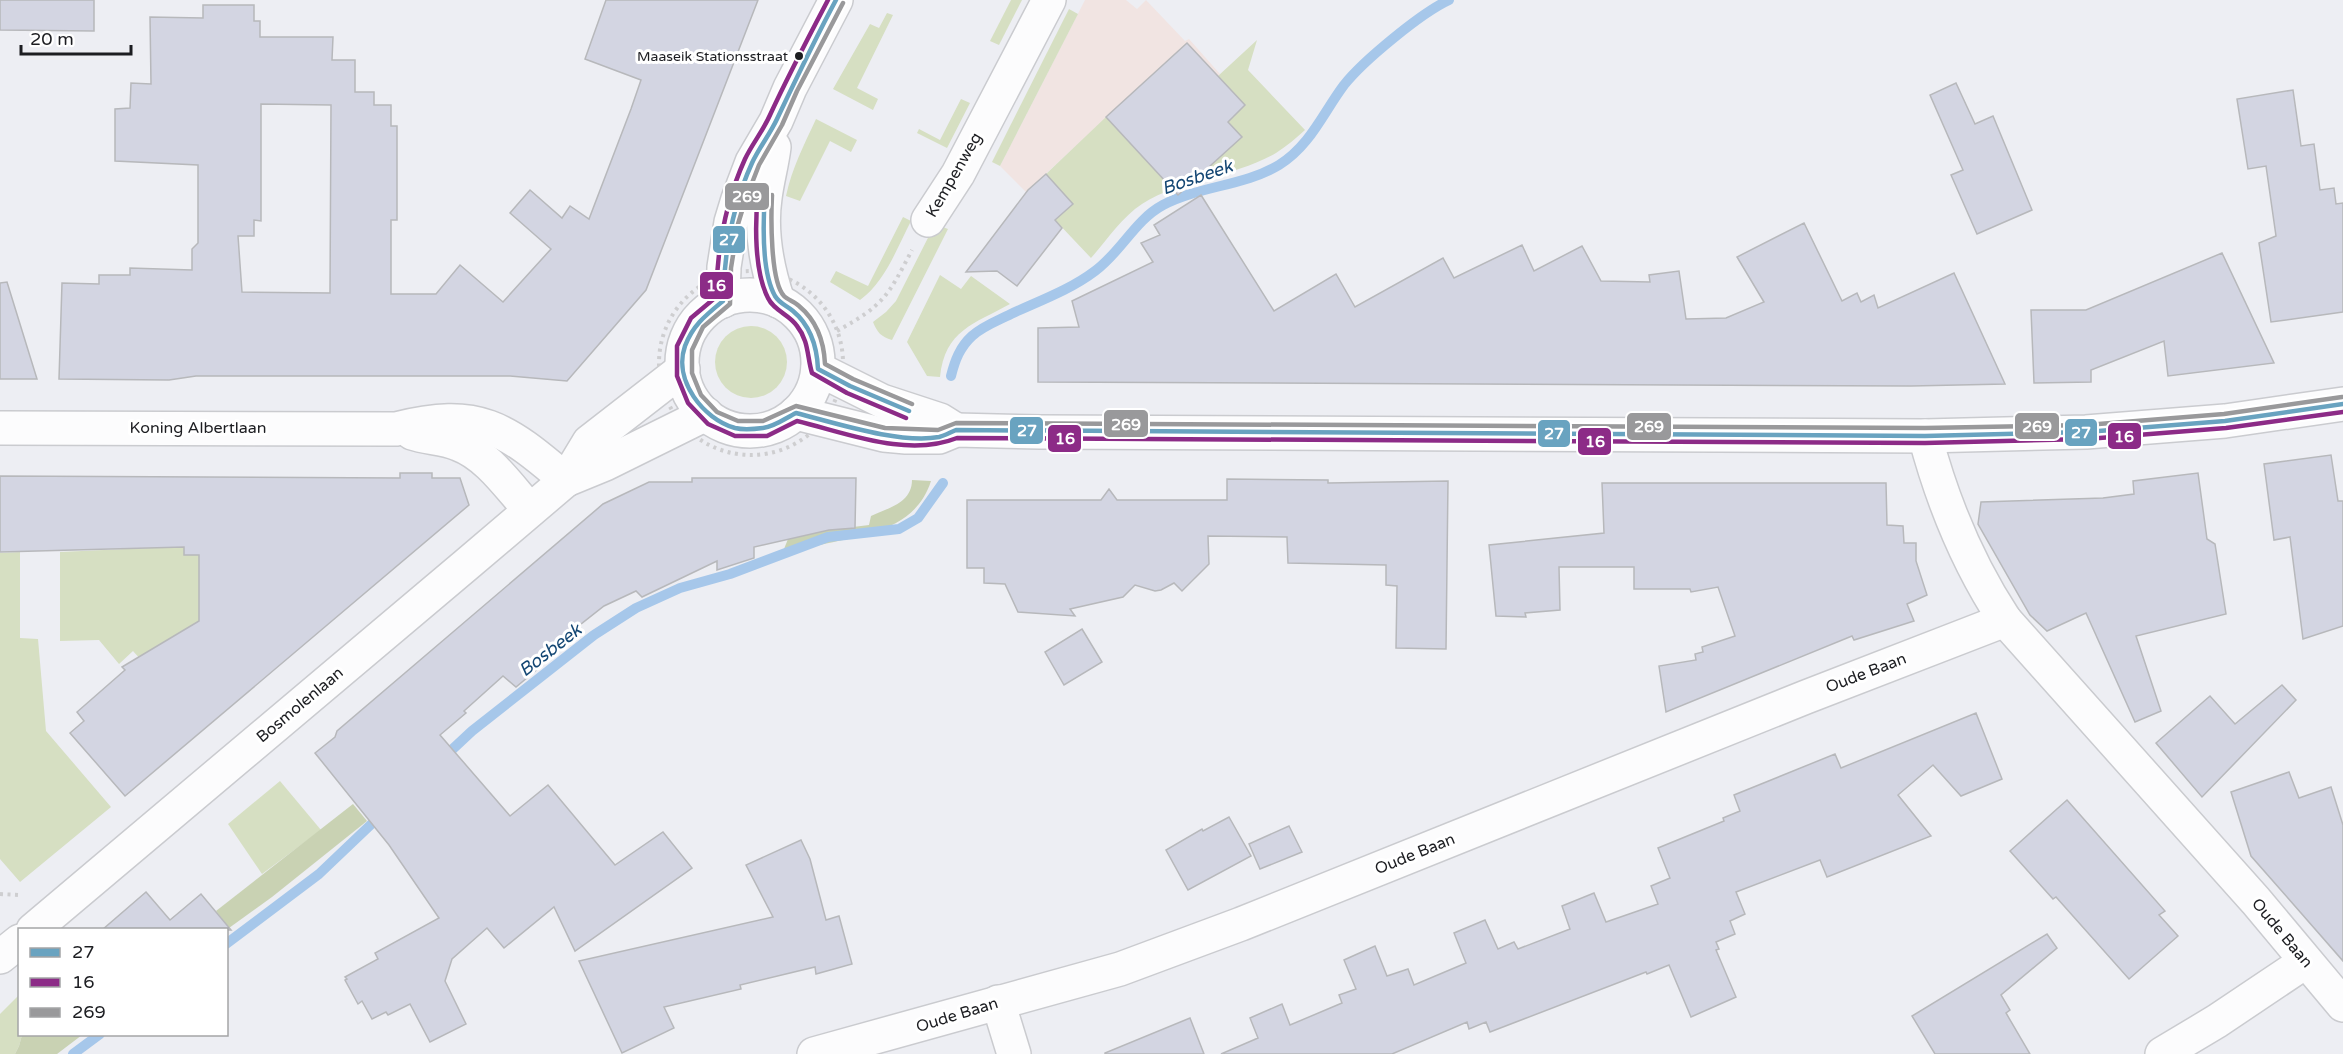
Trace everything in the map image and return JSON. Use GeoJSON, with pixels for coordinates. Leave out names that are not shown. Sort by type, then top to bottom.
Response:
{"type":"FeatureCollection","features":[{"type":"Feature","properties":{"kind":"main road"},"geometry":{"type":"LineString","coordinates":[[836,0],[790,88],[776,121],[752,162],[731,222],[723,288],[711,308],[692,329],[672,377],[690,394],[694,419],[751,431],[810,416],[895,436],[939,437],[956,430],[1064,433],[1925,436],[2086,432],[2225,422],[2343,404]]}},
{"type":"Feature","properties":{"kind":"main road","name":"Kempenweg"},"geometry":{"type":"LineString","coordinates":[[928,220],[958,174],[1049,0]]}},
{"type":"Feature","properties":{"kind":"main road"},"geometry":{"type":"LineString","coordinates":[[776,121],[763,213],[773,287],[809,329],[830,376],[882,401],[940,420],[956,430]]}},
{"type":"Feature","properties":{"kind":"main road"},"geometry":{"type":"LineString","coordinates":[[723,288],[751,295],[773,287]]}},
{"type":"Feature","properties":{"kind":"main road"},"geometry":{"type":"LineString","coordinates":[[810,416],[811,393],[830,376]]}},
{"type":"Feature","properties":{"kind":"main road","name":"Bosmolenlaan"},"geometry":{"type":"LineString","coordinates":[[566,480],[589,442],[672,377]]}},
{"type":"Feature","properties":{"kind":"main road","name":"Bosmolenlaan"},"geometry":{"type":"LineString","coordinates":[[35,928],[566,480],[605,464],[694,419]]}},
{"type":"Feature","properties":{"kind":"main road","name":"Koning Albertlaan"},"geometry":{"type":"LineString","coordinates":[[396,429],[428,421],[460,420],[477,423],[510,436],[527,447],[566,480]]}},
{"type":"Feature","properties":{"kind":"main road","name":"Koning Albertlaan"},"geometry":{"type":"LineString","coordinates":[[0,428],[396,429],[458,443],[471,450],[492,468],[530,510]]}},
{"type":"Feature","properties":{"kind":"main road","name":"Oude Baan"},"geometry":{"type":"LineString","coordinates":[[1925,436],[1933,464],[1982,585],[2005,620],[2256,901],[2343,1005]]}},
{"type":"Feature","properties":{"kind":"main road","name":"Oude Baan"},"geometry":{"type":"LineString","coordinates":[[814,1054],[926,1025],[998,1002],[1120,969],[1241,924],[1806,697],[2005,620]]}},
{"type":"Feature","properties":{"kind":"main road"},"geometry":{"type":"LineString","coordinates":[[2162,1054],[2217,1021],[2305,962]]}},
{"type":"Feature","properties":{"kind":"main road"},"geometry":{"type":"LineString","coordinates":[[998,1002],[1014,1054]]}},
{"type":"Feature","properties":{"kind":"path","name":"Kempenweg"},"geometry":{"type":"LineString","coordinates":[[837,331],[878,305],[891,290],[928,220]]}},
{"type":"Feature","properties":{"kind":"path"},"geometry":{"type":"LineString","coordinates":[[746,270],[773,287],[784,277],[810,292],[831,316],[843,356],[830,376],[835,401],[810,416],[809,435],[788,448],[750,456],[725,452],[690,434],[694,419],[669,406],[672,377],[659,357],[660,343],[671,316],[694,290],[723,288],[746,270]]}},
{"type":"Feature","properties":{"kind":"path"},"geometry":{"type":"LineString","coordinates":[[0,894],[26,895]]}},
{"type":"Feature","properties":{"kind":"shaded area"},"geometry":{"type":"Polygon","coordinates":[[[1085,0],[1126,0],[1137,9],[1146,0],[1185,41],[1189,39],[1220,74],[1218,76],[1245,105],[1242,137],[1201,174],[1164,180],[1106,118],[1026,192],[1000,166],[1085,0]]]}},
{"type":"Feature","properties":{"kind":"green space"},"geometry":{"type":"Polygon","coordinates":[[[1011,0],[1022,0],[999,45],[990,41],[1011,0]]]}},
{"type":"Feature","properties":{"kind":"green space"},"geometry":{"type":"Polygon","coordinates":[[[1069,9],[1078,14],[1000,166],[992,162],[1069,9]]]}},
{"type":"Feature","properties":{"kind":"green space"},"geometry":{"type":"Polygon","coordinates":[[[887,13],[893,15],[857,88],[878,99],[873,110],[833,89],[870,24],[879,28],[887,13]]]}},
{"type":"Feature","properties":{"kind":"green space"},"geometry":{"type":"Polygon","coordinates":[[[1257,40],[1248,70],[1305,130],[1280,150],[1260,161],[1174,188],[1142,204],[1121,222],[1091,258],[1055,220],[1073,204],[1046,174],[1106,117],[1164,180],[1201,174],[1241,137],[1228,122],[1245,105],[1218,76],[1257,40]]]}},
{"type":"Feature","properties":{"kind":"green space"},"geometry":{"type":"Polygon","coordinates":[[[961,99],[970,103],[947,148],[917,133],[919,129],[940,140],[961,99]]]}},
{"type":"Feature","properties":{"kind":"green space"},"geometry":{"type":"Polygon","coordinates":[[[816,119],[857,140],[851,152],[830,141],[800,201],[786,196],[795,166],[816,119]]]}},
{"type":"Feature","properties":{"kind":"green space"},"geometry":{"type":"Polygon","coordinates":[[[903,217],[911,221],[890,264],[869,293],[860,300],[830,282],[836,271],[868,286],[903,217]]]}},
{"type":"Feature","properties":{"kind":"green space"},"geometry":{"type":"Polygon","coordinates":[[[935,224],[948,229],[892,340],[888,339],[880,334],[873,322],[896,301],[935,224]]]}},
{"type":"Feature","properties":{"kind":"green space"},"geometry":{"type":"Polygon","coordinates":[[[940,275],[961,289],[971,276],[1010,304],[963,330],[948,349],[940,377],[927,376],[907,342],[940,275]]]}},
{"type":"Feature","properties":{"kind":"green space"},"geometry":{"type":"Polygon","coordinates":[[[744,326],[758,326],[777,336],[787,355],[787,369],[777,388],[758,398],[744,398],[725,388],[715,369],[715,355],[725,336],[744,326]]]}},
{"type":"Feature","properties":{"kind":"green space"},"geometry":{"type":"Polygon","coordinates":[[[912,480],[931,481],[923,498],[913,511],[900,521],[870,534],[815,546],[780,559],[788,539],[829,530],[869,525],[871,516],[904,499],[911,488],[912,480]]]}},
{"type":"Feature","properties":{"kind":"green space"},"geometry":{"type":"Polygon","coordinates":[[[184,527],[184,554],[199,555],[199,621],[171,638],[182,652],[152,672],[133,651],[119,664],[99,640],[60,641],[60,552],[147,548],[184,527]]]}},
{"type":"Feature","properties":{"kind":"green space"},"geometry":{"type":"Polygon","coordinates":[[[20,552],[20,638],[38,639],[46,731],[111,807],[20,882],[0,859],[0,553],[20,552]]]}},
{"type":"Feature","properties":{"kind":"green space"},"geometry":{"type":"Polygon","coordinates":[[[280,781],[321,830],[262,874],[228,824],[280,781]]]}},
{"type":"Feature","properties":{"kind":"green space"},"geometry":{"type":"Polygon","coordinates":[[[353,804],[367,821],[272,897],[229,928],[216,911],[353,804]]]}},
{"type":"Feature","properties":{"kind":"green space"},"geometry":{"type":"Polygon","coordinates":[[[18,996],[18,1036],[22,1036],[15,1054],[0,1054],[0,1014],[18,996]]]}},
{"type":"Feature","properties":{"kind":"green space"},"geometry":{"type":"Polygon","coordinates":[[[22,1036],[81,1036],[57,1054],[15,1054],[22,1036]]]}},
{"type":"Feature","properties":{"kind":"building"},"geometry":{"type":"Polygon","coordinates":[[[0,0],[94,0],[94,31],[0,30],[0,0]]]}},
{"type":"Feature","properties":{"kind":"building"},"geometry":{"type":"Polygon","coordinates":[[[606,0],[758,0],[646,290],[567,381],[510,376],[196,376],[169,380],[59,379],[62,283],[99,284],[99,275],[130,275],[130,268],[192,270],[192,249],[198,243],[198,165],[115,161],[115,109],[130,108],[131,83],[151,84],[150,17],[203,18],[203,5],[254,5],[254,21],[260,21],[260,37],[333,37],[332,60],[355,60],[355,92],[374,92],[374,105],[391,105],[391,126],[397,126],[397,220],[391,220],[391,294],[436,294],[460,265],[503,302],[551,249],[510,213],[530,190],[562,218],[570,206],[589,219],[641,80],[585,59],[606,0]],[[261,104],[261,221],[254,220],[254,236],[238,236],[242,292],[330,293],[331,105],[261,104]]]}},
{"type":"Feature","properties":{"kind":"building"},"geometry":{"type":"Polygon","coordinates":[[[1187,43],[1245,105],[1228,122],[1242,137],[1178,195],[1106,117],[1187,43]]]}},
{"type":"Feature","properties":{"kind":"building"},"geometry":{"type":"Polygon","coordinates":[[[1956,83],[1975,124],[1993,116],[2032,210],[1977,234],[1951,175],[1963,170],[1930,95],[1956,83]]]}},
{"type":"Feature","properties":{"kind":"building"},"geometry":{"type":"Polygon","coordinates":[[[2293,90],[2301,146],[2314,144],[2320,190],[2334,188],[2336,204],[2343,203],[2343,312],[2271,322],[2259,243],[2276,236],[2266,166],[2248,169],[2237,99],[2293,90]]]}},
{"type":"Feature","properties":{"kind":"building"},"geometry":{"type":"Polygon","coordinates":[[[1046,174],[1073,204],[1055,220],[1062,228],[1017,286],[997,271],[966,272],[1028,190],[1046,174]]]}},
{"type":"Feature","properties":{"kind":"building"},"geometry":{"type":"Polygon","coordinates":[[[1201,195],[1274,311],[1336,274],[1355,307],[1443,258],[1454,278],[1522,245],[1534,271],[1582,246],[1601,281],[1650,282],[1649,275],[1679,271],[1686,319],[1726,318],[1764,302],[1737,257],[1804,223],[1842,301],[1857,293],[1861,302],[1874,295],[1878,308],[1954,273],[2005,384],[1911,386],[1038,382],[1038,328],[1079,327],[1072,301],[1153,262],[1141,243],[1160,235],[1154,225],[1201,195]]]}},
{"type":"Feature","properties":{"kind":"building"},"geometry":{"type":"Polygon","coordinates":[[[2222,253],[2274,363],[2168,376],[2164,341],[2091,370],[2091,382],[2034,383],[2031,310],[2086,310],[2222,253]]]}},
{"type":"Feature","properties":{"kind":"building"},"geometry":{"type":"Polygon","coordinates":[[[7,282],[37,379],[0,379],[0,283],[7,282]]]}},
{"type":"Feature","properties":{"kind":"building"},"geometry":{"type":"Polygon","coordinates":[[[2331,455],[2338,501],[2343,501],[2343,626],[2303,639],[2290,537],[2274,540],[2264,464],[2331,455]]]}},
{"type":"Feature","properties":{"kind":"building"},"geometry":{"type":"Polygon","coordinates":[[[400,473],[432,473],[432,478],[460,478],[469,505],[125,796],[70,733],[84,721],[77,712],[125,670],[122,667],[199,621],[199,555],[184,555],[184,547],[0,552],[0,476],[400,478],[400,473]]]}},
{"type":"Feature","properties":{"kind":"building"},"geometry":{"type":"Polygon","coordinates":[[[2198,473],[2207,539],[2215,544],[2226,614],[2136,636],[2161,711],[2135,722],[2086,613],[2047,631],[2030,615],[1978,524],[1981,502],[2103,498],[2134,494],[2133,481],[2198,473]]]}},
{"type":"Feature","properties":{"kind":"building"},"geometry":{"type":"Polygon","coordinates":[[[692,478],[856,478],[855,528],[829,530],[754,547],[754,558],[717,570],[717,561],[642,597],[636,591],[604,606],[571,632],[574,637],[564,647],[516,687],[503,676],[440,735],[510,816],[548,785],[615,865],[663,832],[692,868],[575,951],[554,907],[504,948],[487,928],[452,959],[445,981],[466,1024],[430,1042],[410,1004],[388,1015],[386,1012],[372,1019],[362,1001],[358,1004],[345,977],[378,959],[375,953],[439,918],[389,845],[315,753],[335,737],[337,731],[603,504],[649,482],[692,482],[692,478]]]}},
{"type":"Feature","properties":{"kind":"building"},"geometry":{"type":"Polygon","coordinates":[[[1227,479],[1328,480],[1328,483],[1448,481],[1446,649],[1396,648],[1397,586],[1386,585],[1386,565],[1288,563],[1287,537],[1208,536],[1209,564],[1182,591],[1174,583],[1155,591],[1135,585],[1123,597],[1070,609],[1075,616],[1018,612],[1005,584],[984,583],[984,568],[967,568],[967,500],[1101,500],[1109,489],[1117,500],[1227,500],[1227,479]]]}},
{"type":"Feature","properties":{"kind":"building"},"geometry":{"type":"Polygon","coordinates":[[[1602,483],[1886,483],[1887,525],[1903,526],[1904,543],[1916,543],[1916,561],[1927,595],[1907,604],[1914,621],[1854,640],[1852,636],[1666,712],[1659,666],[1696,660],[1695,654],[1703,652],[1702,647],[1735,636],[1718,587],[1691,592],[1690,589],[1634,589],[1634,567],[1559,567],[1560,610],[1525,613],[1526,617],[1496,616],[1489,545],[1604,533],[1602,483]]]}},
{"type":"Feature","properties":{"kind":"building"},"geometry":{"type":"Polygon","coordinates":[[[1082,629],[1102,662],[1064,685],[1045,652],[1082,629]]]}},
{"type":"Feature","properties":{"kind":"building"},"geometry":{"type":"Polygon","coordinates":[[[2282,685],[2296,700],[2202,797],[2156,743],[2210,696],[2235,724],[2282,685]]]}},
{"type":"Feature","properties":{"kind":"building"},"geometry":{"type":"Polygon","coordinates":[[[1976,713],[2002,779],[1961,796],[1933,765],[1898,795],[1931,836],[1827,877],[1820,860],[1736,892],[1745,914],[1730,921],[1735,934],[1716,942],[1719,949],[1716,950],[1736,997],[1691,1017],[1669,965],[1490,1032],[1486,1022],[1469,1029],[1467,1022],[1392,1054],[1221,1054],[1258,1038],[1250,1018],[1282,1004],[1290,1025],[1342,1003],[1339,995],[1356,989],[1344,960],[1375,946],[1387,976],[1408,969],[1414,985],[1466,963],[1454,933],[1485,920],[1498,949],[1514,942],[1518,949],[1570,929],[1562,906],[1594,893],[1606,922],[1658,904],[1651,886],[1670,878],[1658,848],[1724,821],[1723,818],[1740,811],[1734,795],[1835,754],[1841,768],[1976,713]]]}},
{"type":"Feature","properties":{"kind":"building"},"geometry":{"type":"Polygon","coordinates":[[[2289,772],[2299,798],[2331,787],[2343,825],[2343,961],[2251,856],[2231,792],[2289,772]]]}},
{"type":"Feature","properties":{"kind":"building"},"geometry":{"type":"Polygon","coordinates":[[[2067,800],[2165,911],[2159,915],[2178,936],[2129,979],[2056,897],[2053,899],[2010,851],[2067,800]]]}},
{"type":"Feature","properties":{"kind":"building"},"geometry":{"type":"Polygon","coordinates":[[[1229,817],[1251,856],[1188,890],[1166,850],[1202,829],[1203,831],[1229,817]]]}},
{"type":"Feature","properties":{"kind":"building"},"geometry":{"type":"Polygon","coordinates":[[[1289,826],[1302,852],[1260,869],[1249,844],[1289,826]]]}},
{"type":"Feature","properties":{"kind":"building"},"geometry":{"type":"Polygon","coordinates":[[[801,840],[810,859],[826,920],[839,916],[852,964],[816,974],[815,967],[740,985],[741,989],[664,1007],[674,1028],[622,1053],[579,961],[773,917],[746,865],[801,840]]]}},
{"type":"Feature","properties":{"kind":"building"},"geometry":{"type":"Polygon","coordinates":[[[146,892],[170,920],[201,894],[231,930],[228,928],[104,928],[146,892]]]}},
{"type":"Feature","properties":{"kind":"building"},"geometry":{"type":"Polygon","coordinates":[[[2047,934],[2057,948],[2001,995],[2010,1010],[2006,1013],[2030,1054],[1935,1054],[1912,1016],[2047,934]]]}},
{"type":"Feature","properties":{"kind":"building"},"geometry":{"type":"Polygon","coordinates":[[[1190,1018],[1204,1054],[1105,1054],[1105,1053],[1190,1018]]]}},
{"type":"Feature","properties":{"kind":"waterway","name":"Bosbeek"},"geometry":{"type":"LineString","coordinates":[[951,376],[961,349],[976,332],[1085,278],[1113,255],[1136,227],[1153,211],[1191,194],[1265,172],[1290,157],[1308,139],[1344,85],[1364,63],[1408,26],[1449,0]]}},
{"type":"Feature","properties":{"kind":"waterway","name":"Bosbeek"},"geometry":{"type":"LineString","coordinates":[[442,759],[472,731],[594,635],[636,608],[680,588],[730,574],[828,537],[899,529],[918,518],[943,483]]}},
{"type":"Feature","properties":{"kind":"waterway","name":"Bosbeek"},"geometry":{"type":"LineString","coordinates":[[228,942],[319,874],[382,814]]}},
{"type":"Feature","properties":{"kind":"waterway","name":"Bosbeek"},"geometry":{"type":"LineString","coordinates":[[73,1054],[97,1036]]}},
{"type":"Feature","properties":{"kind":"transit line","name":"16"},"geometry":{"type":"LineString","coordinates":[[828,0],[738,176],[723,227],[716,297],[691,318],[677,346],[677,376],[688,403],[708,424],[735,436],[767,436],[797,421],[877,442],[898,445],[938,444],[957,438],[1925,443],[2087,439],[2226,428],[2343,412]]}},
{"type":"Feature","properties":{"kind":"transit line","name":"27"},"geometry":{"type":"LineString","coordinates":[[836,0],[745,180],[730,230],[723,301],[696,326],[685,346],[682,359],[687,385],[702,407],[712,416],[735,428],[767,427],[796,413],[905,438],[939,437],[956,430],[1925,436],[2086,432],[2225,421],[2343,404]]}},
{"type":"Feature","properties":{"kind":"transit line","name":"269"},"geometry":{"type":"LineString","coordinates":[[843,3],[782,125],[759,165],[745,201],[738,224],[731,268],[730,304],[703,327],[692,350],[692,373],[701,395],[717,412],[738,421],[763,421],[796,406],[885,428],[938,430],[956,423],[1925,428],[2086,425],[2224,414],[2342,397]]}},
{"type":"Feature","properties":{"kind":"transit line","name":"16"},"geometry":{"type":"LineString","coordinates":[[758,193],[757,247],[763,287],[771,302],[794,322],[801,332],[806,343],[812,373],[847,393],[906,418]]}},
{"type":"Feature","properties":{"kind":"transit line","name":"27"},"geometry":{"type":"LineString","coordinates":[[765,194],[764,246],[770,286],[777,299],[793,311],[809,330],[816,352],[818,369],[850,386],[909,411]]}},
{"type":"Feature","properties":{"kind":"transit line","name":"269"},"geometry":{"type":"LineString","coordinates":[[772,195],[772,247],[779,288],[784,296],[811,318],[821,340],[825,364],[853,379],[912,404]]}},
{"type":"Feature","properties":{"kind":"place","name":"Maaseik Stationsstraat"},"geometry":{"type":"Point","coordinates":[799,56]}}]}
